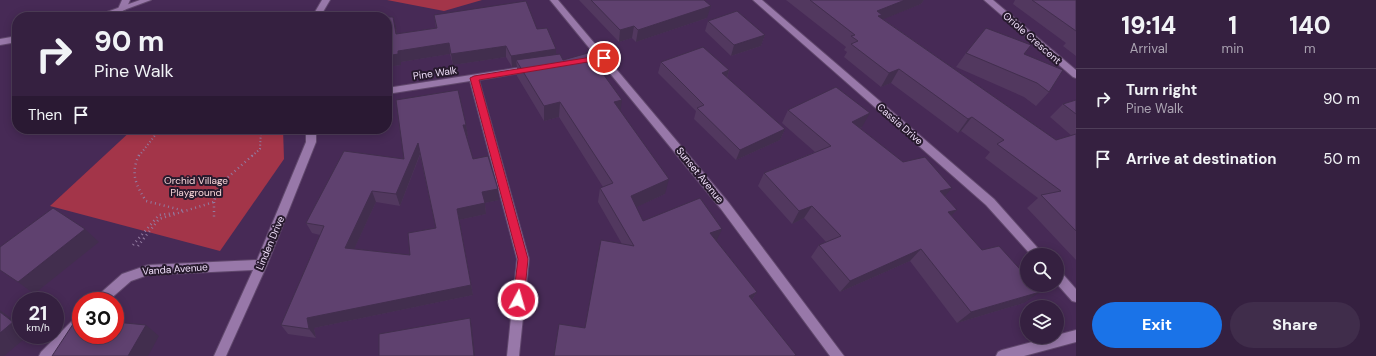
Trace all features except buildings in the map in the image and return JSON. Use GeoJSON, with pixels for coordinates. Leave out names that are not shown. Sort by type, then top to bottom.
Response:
{"type":"FeatureCollection","features":[{"type":"Feature","properties":{"kind":"street"},"geometry":{"type":"LineString","coordinates":[[122,9],[126,0]]}},
{"type":"Feature","properties":{"kind":"street"},"geometry":{"type":"LineString","coordinates":[[113,12],[147,0]]}},
{"type":"Feature","properties":{"kind":"street"},"geometry":{"type":"LineString","coordinates":[[319,12],[326,0]]}},
{"type":"Feature","properties":{"kind":"street","name":"Sunset Avenue"},"geometry":{"type":"LineString","coordinates":[[554,0],[604,58],[725,206],[838,356]]}},
{"type":"Feature","properties":{"kind":"street","name":"Cassia Drive"},"geometry":{"type":"LineString","coordinates":[[757,0],[990,202],[1032,248]]}},
{"type":"Feature","properties":{"kind":"street","name":"Oriole Crescent"},"geometry":{"type":"LineString","coordinates":[[988,0],[1076,75]]}},
{"type":"Feature","properties":{"kind":"street"},"geometry":{"type":"LineString","coordinates":[[0,42],[12,40]]}},
{"type":"Feature","properties":{"kind":"street"},"geometry":{"type":"LineString","coordinates":[[588,60],[604,58]]}},
{"type":"Feature","properties":{"kind":"street","name":"Pine Walk"},"geometry":{"type":"LineString","coordinates":[[392,90],[535,68]]}},
{"type":"Feature","properties":{"kind":"street"},"geometry":{"type":"LineString","coordinates":[[474,78],[523,259],[513,356]]}},
{"type":"Feature","properties":{"kind":"street","name":"Linden Drive"},"geometry":{"type":"LineString","coordinates":[[220,356],[261,265],[311,142],[311,134]]}},
{"type":"Feature","properties":{"kind":"street","name":"Vanda Avenue"},"geometry":{"type":"LineString","coordinates":[[109,292],[123,278],[135,272],[148,270],[261,265]]}},
{"type":"Feature","properties":{"kind":"street"},"geometry":{"type":"LineString","coordinates":[[1064,284],[1076,297]]}},
{"type":"Feature","properties":{"kind":"street"},"geometry":{"type":"LineString","coordinates":[[45,356],[72,329]]}},
{"type":"Feature","properties":{"kind":"street"},"geometry":{"type":"LineString","coordinates":[[1002,356],[1076,336]]}},
{"type":"Feature","properties":{"kind":"path"},"geometry":{"type":"LineString","coordinates":[[156,134],[148,143],[134,166],[136,184],[146,201],[185,211]]}},
{"type":"Feature","properties":{"kind":"path"},"geometry":{"type":"LineString","coordinates":[[214,217],[214,202],[218,186],[260,149],[261,134]]}},
{"type":"Feature","properties":{"kind":"path"},"geometry":{"type":"LineString","coordinates":[[138,246],[160,219],[214,202]]}},
{"type":"Feature","properties":{"kind":"path"},"geometry":{"type":"LineString","coordinates":[[133,245],[159,216],[185,211]]}},
{"type":"Feature","properties":{"kind":"green space"},"geometry":{"type":"Polygon","coordinates":[[[387,0],[482,0],[444,11],[387,0]]]}},
{"type":"Feature","properties":{"kind":"green space","name":"Orchid Village Playground"},"geometry":{"type":"Polygon","coordinates":[[[128,134],[283,134],[284,159],[220,251],[50,206],[128,134]]]}},
{"type":"Feature","properties":{"kind":"route"},"geometry":{"type":"LineString","coordinates":[[518,300],[523,259],[474,78],[604,58]]}}]}
